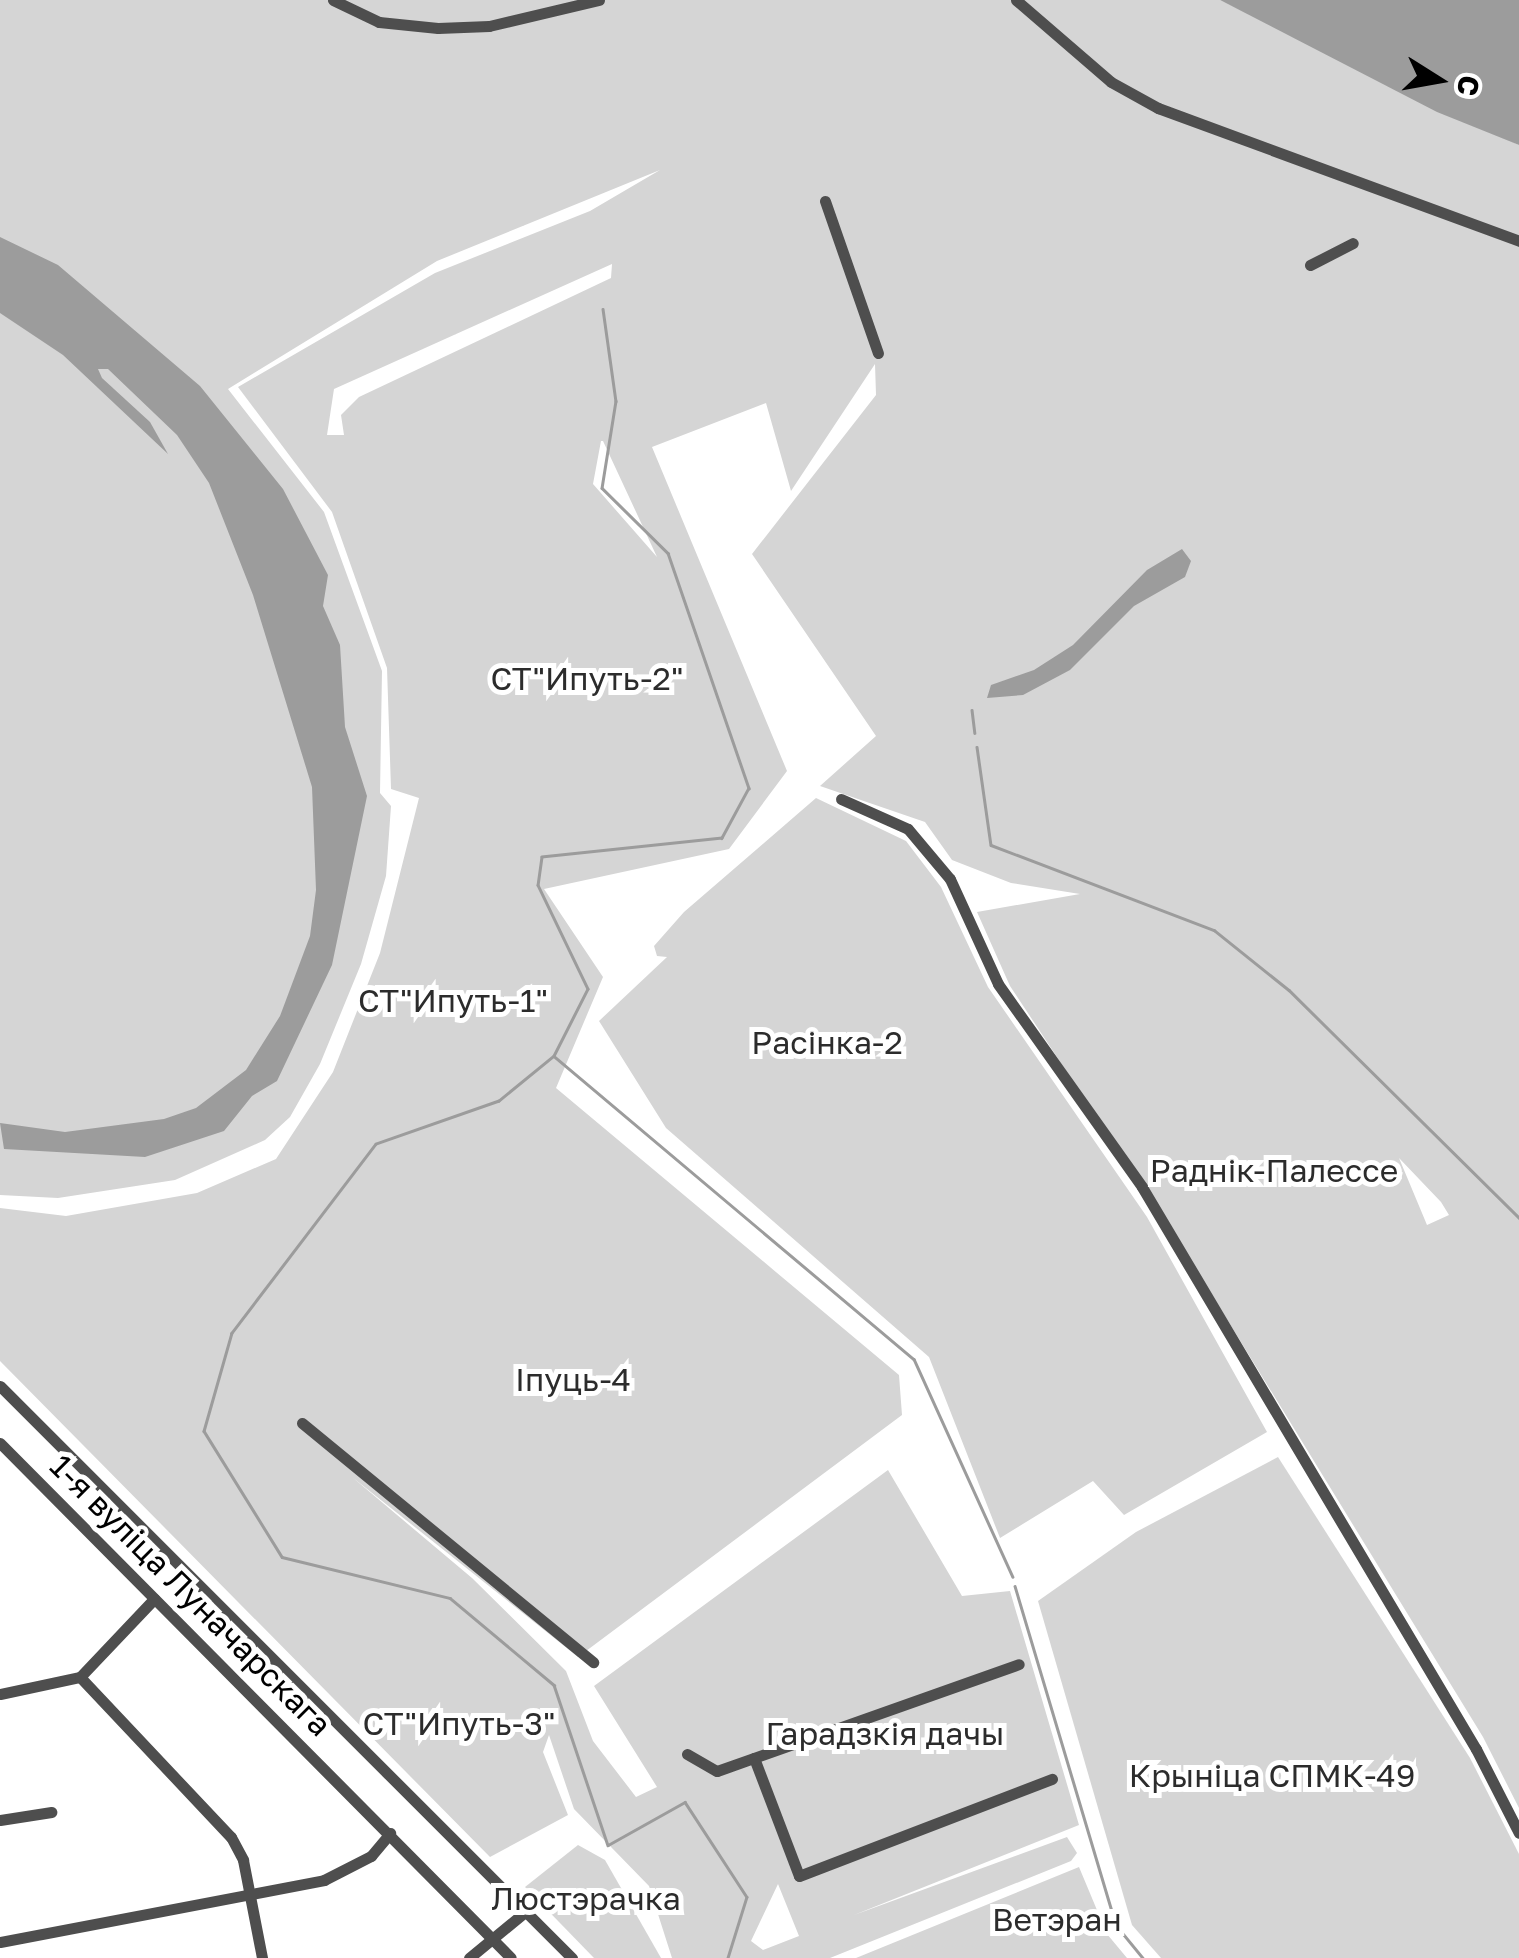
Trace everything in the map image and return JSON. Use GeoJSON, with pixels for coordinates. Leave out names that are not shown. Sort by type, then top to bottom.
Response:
{"type":"FeatureCollection","features":[{"type":"Feature","properties":{"kind":"street"},"geometry":{"type":"LineString","coordinates":[[332,0],[379,22],[438,28],[489,26],[599,0]]}},
{"type":"Feature","properties":{"kind":"street"},"geometry":{"type":"LineString","coordinates":[[1016,0],[1112,82],[1158,108],[1519,241]]}},
{"type":"Feature","properties":{"kind":"street"},"geometry":{"type":"LineString","coordinates":[[825,201],[878,354]]}},
{"type":"Feature","properties":{"kind":"street"},"geometry":{"type":"LineString","coordinates":[[1310,265],[1353,242]]}},
{"type":"Feature","properties":{"kind":"street"},"geometry":{"type":"LineString","coordinates":[[841,800],[908,829],[950,879],[998,984],[1142,1187],[1285,1434],[1476,1750],[1519,1833]]}},
{"type":"Feature","properties":{"kind":"street"},"geometry":{"type":"LineString","coordinates":[[0,1386],[572,1958]]}},
{"type":"Feature","properties":{"kind":"street"},"geometry":{"type":"LineString","coordinates":[[302,1423],[593,1662]]}},
{"type":"Feature","properties":{"kind":"street","name":"1-я вуліца Луначарскага"},"geometry":{"type":"LineString","coordinates":[[0,1443],[511,1958]]}},
{"type":"Feature","properties":{"kind":"street"},"geometry":{"type":"LineString","coordinates":[[0,1694],[80,1677],[154,1599]]}},
{"type":"Feature","properties":{"kind":"street"},"geometry":{"type":"LineString","coordinates":[[687,1754],[716,1771],[1019,1664]]}},
{"type":"Feature","properties":{"kind":"street"},"geometry":{"type":"LineString","coordinates":[[80,1677],[231,1837],[249,1894],[262,1958]]}},
{"type":"Feature","properties":{"kind":"street"},"geometry":{"type":"LineString","coordinates":[[754,1758],[799,1876],[1052,1778]]}},
{"type":"Feature","properties":{"kind":"street"},"geometry":{"type":"LineString","coordinates":[[0,1820],[50,1812]]}},
{"type":"Feature","properties":{"kind":"street"},"geometry":{"type":"LineString","coordinates":[[3,1958],[0,1943],[342,1874],[390,1833]]}},
{"type":"Feature","properties":{"kind":"street"},"geometry":{"type":"LineString","coordinates":[[469,1958],[526,1912]]}},
{"type":"Feature","properties":{"kind":"green space"},"geometry":{"type":"Polygon","coordinates":[[[0,0],[1220,0],[1519,145],[1519,1808],[1483,1737],[1184,1249],[1010,986],[977,912],[1080,894],[1011,883],[952,860],[925,822],[820,786],[876,736],[752,554],[876,395],[875,364],[791,491],[766,403],[652,447],[787,771],[729,849],[544,889],[603,977],[556,1088],[899,1375],[902,1415],[578,1657],[352,1477],[472,1578],[566,1671],[593,1741],[636,1797],[657,1787],[594,1686],[888,1470],[962,1596],[1010,1591],[1079,1825],[854,1915],[1067,1837],[1077,1853],[1071,1861],[830,1958],[672,1958],[649,1886],[574,1809],[549,1735],[543,1752],[568,1815],[490,1857],[0,1361],[0,1208],[66,1216],[197,1193],[276,1159],[333,1072],[380,953],[419,798],[391,789],[387,668],[332,512],[238,387],[435,273],[590,211],[660,170],[437,261],[228,389],[324,512],[382,671],[380,793],[391,806],[386,876],[361,964],[320,1064],[290,1117],[265,1140],[175,1180],[58,1198],[0,1195],[0,0]],[[612,264],[334,389],[327,435],[344,435],[341,415],[359,397],[611,278],[612,264]],[[603,441],[593,484],[657,557],[603,441]],[[1399,1158],[1427,1225],[1449,1215],[1399,1158]],[[778,1884],[751,1941],[763,1950],[799,1936],[778,1884]]]}},
{"type":"Feature","properties":{"kind":"green space","name":"Расінка-2"},"geometry":{"type":"Polygon","coordinates":[[[816,798],[906,841],[941,887],[988,987],[1147,1217],[1267,1432],[1124,1515],[1093,1481],[1000,1538],[929,1357],[666,1128],[599,1021],[667,957],[657,956],[654,946],[684,912],[816,798]]]}},
{"type":"Feature","properties":{"kind":"green space","name":"Крыніца СПМК-49"},"geometry":{"type":"Polygon","coordinates":[[[1278,1457],[1470,1758],[1519,1854],[1519,1958],[1161,1958],[1132,1925],[1038,1601],[1136,1532],[1278,1457]]]}},
{"type":"Feature","properties":{"kind":"green space","name":"Люстэрачка"},"geometry":{"type":"Polygon","coordinates":[[[578,1845],[605,1860],[661,1958],[594,1958],[525,1887],[578,1845]]]}},
{"type":"Feature","properties":{"kind":"green space","name":"Ветэран"},"geometry":{"type":"Polygon","coordinates":[[[1079,1867],[1107,1934],[1127,1958],[856,1958],[1079,1867]]]}},
{"type":"Feature","properties":{"kind":"shaded area"},"geometry":{"type":"Polygon","coordinates":[[[1220,0],[1519,0],[1519,145],[1437,112],[1220,0]]]}},
{"type":"Feature","properties":{"kind":"shaded area"},"geometry":{"type":"Polygon","coordinates":[[[0,237],[58,265],[200,386],[283,489],[328,575],[323,606],[340,645],[345,727],[367,796],[332,965],[277,1081],[252,1096],[224,1131],[145,1157],[4,1149],[0,1123],[65,1132],[164,1119],[196,1108],[246,1070],[280,1016],[310,936],[316,890],[312,787],[253,595],[209,483],[177,435],[108,369],[98,369],[102,378],[150,422],[168,454],[63,355],[0,313],[0,237]]]}},
{"type":"Feature","properties":{"kind":"shaded area"},"geometry":{"type":"Polygon","coordinates":[[[1182,549],[1191,561],[1185,577],[1134,606],[1070,670],[1023,695],[987,698],[991,685],[1034,670],[1073,645],[1147,570],[1182,549]]]}},
{"type":"Feature","properties":{"kind":"waterway"},"geometry":{"type":"LineString","coordinates":[[603,309],[616,401],[602,488],[668,553],[749,788],[722,838],[542,857],[538,885],[588,989],[554,1056],[499,1101],[376,1144],[232,1333],[204,1431],[282,1557],[450,1598],[554,1685],[608,1845],[685,1802],[747,1897],[728,1958]]}},
{"type":"Feature","properties":{"kind":"waterway"},"geometry":{"type":"LineString","coordinates":[[972,710],[975,733]]}},
{"type":"Feature","properties":{"kind":"waterway"},"geometry":{"type":"LineString","coordinates":[[977,747],[991,845],[1214,930],[1289,990],[1519,1218]]}},
{"type":"Feature","properties":{"kind":"waterway"},"geometry":{"type":"LineString","coordinates":[[555,1057],[914,1359],[1013,1577]]}},
{"type":"Feature","properties":{"kind":"waterway"},"geometry":{"type":"LineString","coordinates":[[1015,1586],[1116,1925],[1143,1958]]}},
{"type":"Feature","properties":{"kind":"park label","name":"СТ\"Ипуть-2\""},"geometry":{"type":"Point","coordinates":[587,678]}},
{"type":"Feature","properties":{"kind":"park label","name":"СТ\"Ипуть-1\""},"geometry":{"type":"Point","coordinates":[453,1000]}},
{"type":"Feature","properties":{"kind":"park label","name":"Раднік-Палессе"},"geometry":{"type":"Point","coordinates":[1274,1170]}},
{"type":"Feature","properties":{"kind":"park label","name":"Іпуць-4"},"geometry":{"type":"Point","coordinates":[573,1379]}},
{"type":"Feature","properties":{"kind":"park label","name":"СТ\"Ипуть-3\""},"geometry":{"type":"Point","coordinates":[459,1723]}},
{"type":"Feature","properties":{"kind":"park label","name":"Гарадзкія дачы"},"geometry":{"type":"Point","coordinates":[885,1733]}}]}
